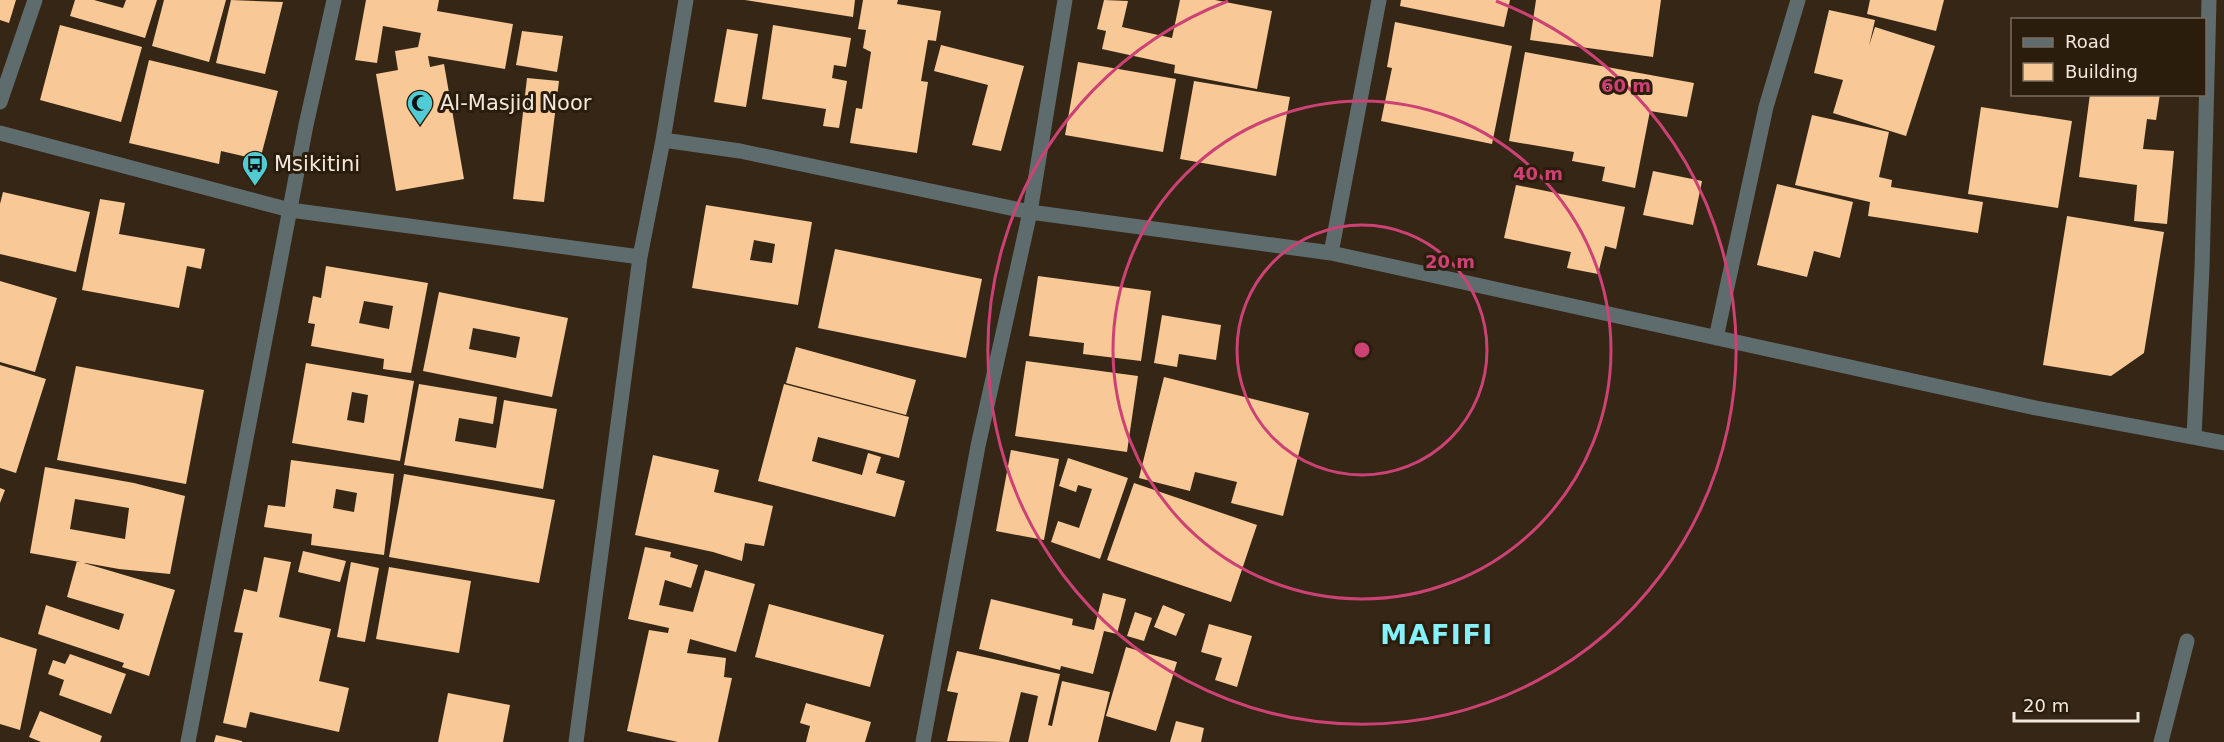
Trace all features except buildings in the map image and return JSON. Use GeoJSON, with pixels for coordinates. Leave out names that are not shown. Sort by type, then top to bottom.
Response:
{"type":"FeatureCollection","features":[{"type":"Feature","properties":{"kind":"street"},"geometry":{"type":"LineString","coordinates":[[0,102],[35,0]]}},
{"type":"Feature","properties":{"kind":"street"},"geometry":{"type":"LineString","coordinates":[[188,742],[306,125],[334,0]]}},
{"type":"Feature","properties":{"kind":"street"},"geometry":{"type":"LineString","coordinates":[[576,742],[640,257],[663,140],[686,0]]}},
{"type":"Feature","properties":{"kind":"street"},"geometry":{"type":"LineString","coordinates":[[923,742],[978,446],[1030,212],[1065,0]]}},
{"type":"Feature","properties":{"kind":"street"},"geometry":{"type":"LineString","coordinates":[[1331,254],[1379,0]]}},
{"type":"Feature","properties":{"kind":"street"},"geometry":{"type":"LineString","coordinates":[[1716,338],[1766,107],[1798,0]]}},
{"type":"Feature","properties":{"kind":"street"},"geometry":{"type":"LineString","coordinates":[[2194,437],[2202,268],[2210,0]]}},
{"type":"Feature","properties":{"kind":"street"},"geometry":{"type":"LineString","coordinates":[[2208,21],[2224,25]]}},
{"type":"Feature","properties":{"kind":"street"},"geometry":{"type":"LineString","coordinates":[[0,133],[290,210],[640,257]]}},
{"type":"Feature","properties":{"kind":"street"},"geometry":{"type":"LineString","coordinates":[[663,140],[740,151],[1030,212],[1331,254],[2036,408],[2224,443]]}},
{"type":"Feature","properties":{"kind":"street"},"geometry":{"type":"LineString","coordinates":[[2161,742],[2187,641]]}},
{"type":"Feature","properties":{"kind":"place","name":"Al-Masjid Noor"},"geometry":{"type":"Point","coordinates":[420,126]}},
{"type":"Feature","properties":{"kind":"place","name":"Msikitini"},"geometry":{"type":"Point","coordinates":[255,187]}},
{"type":"Feature","properties":{"kind":"district","name":"MAFIFI"},"geometry":{"type":"Point","coordinates":[1437,635]}}]}
